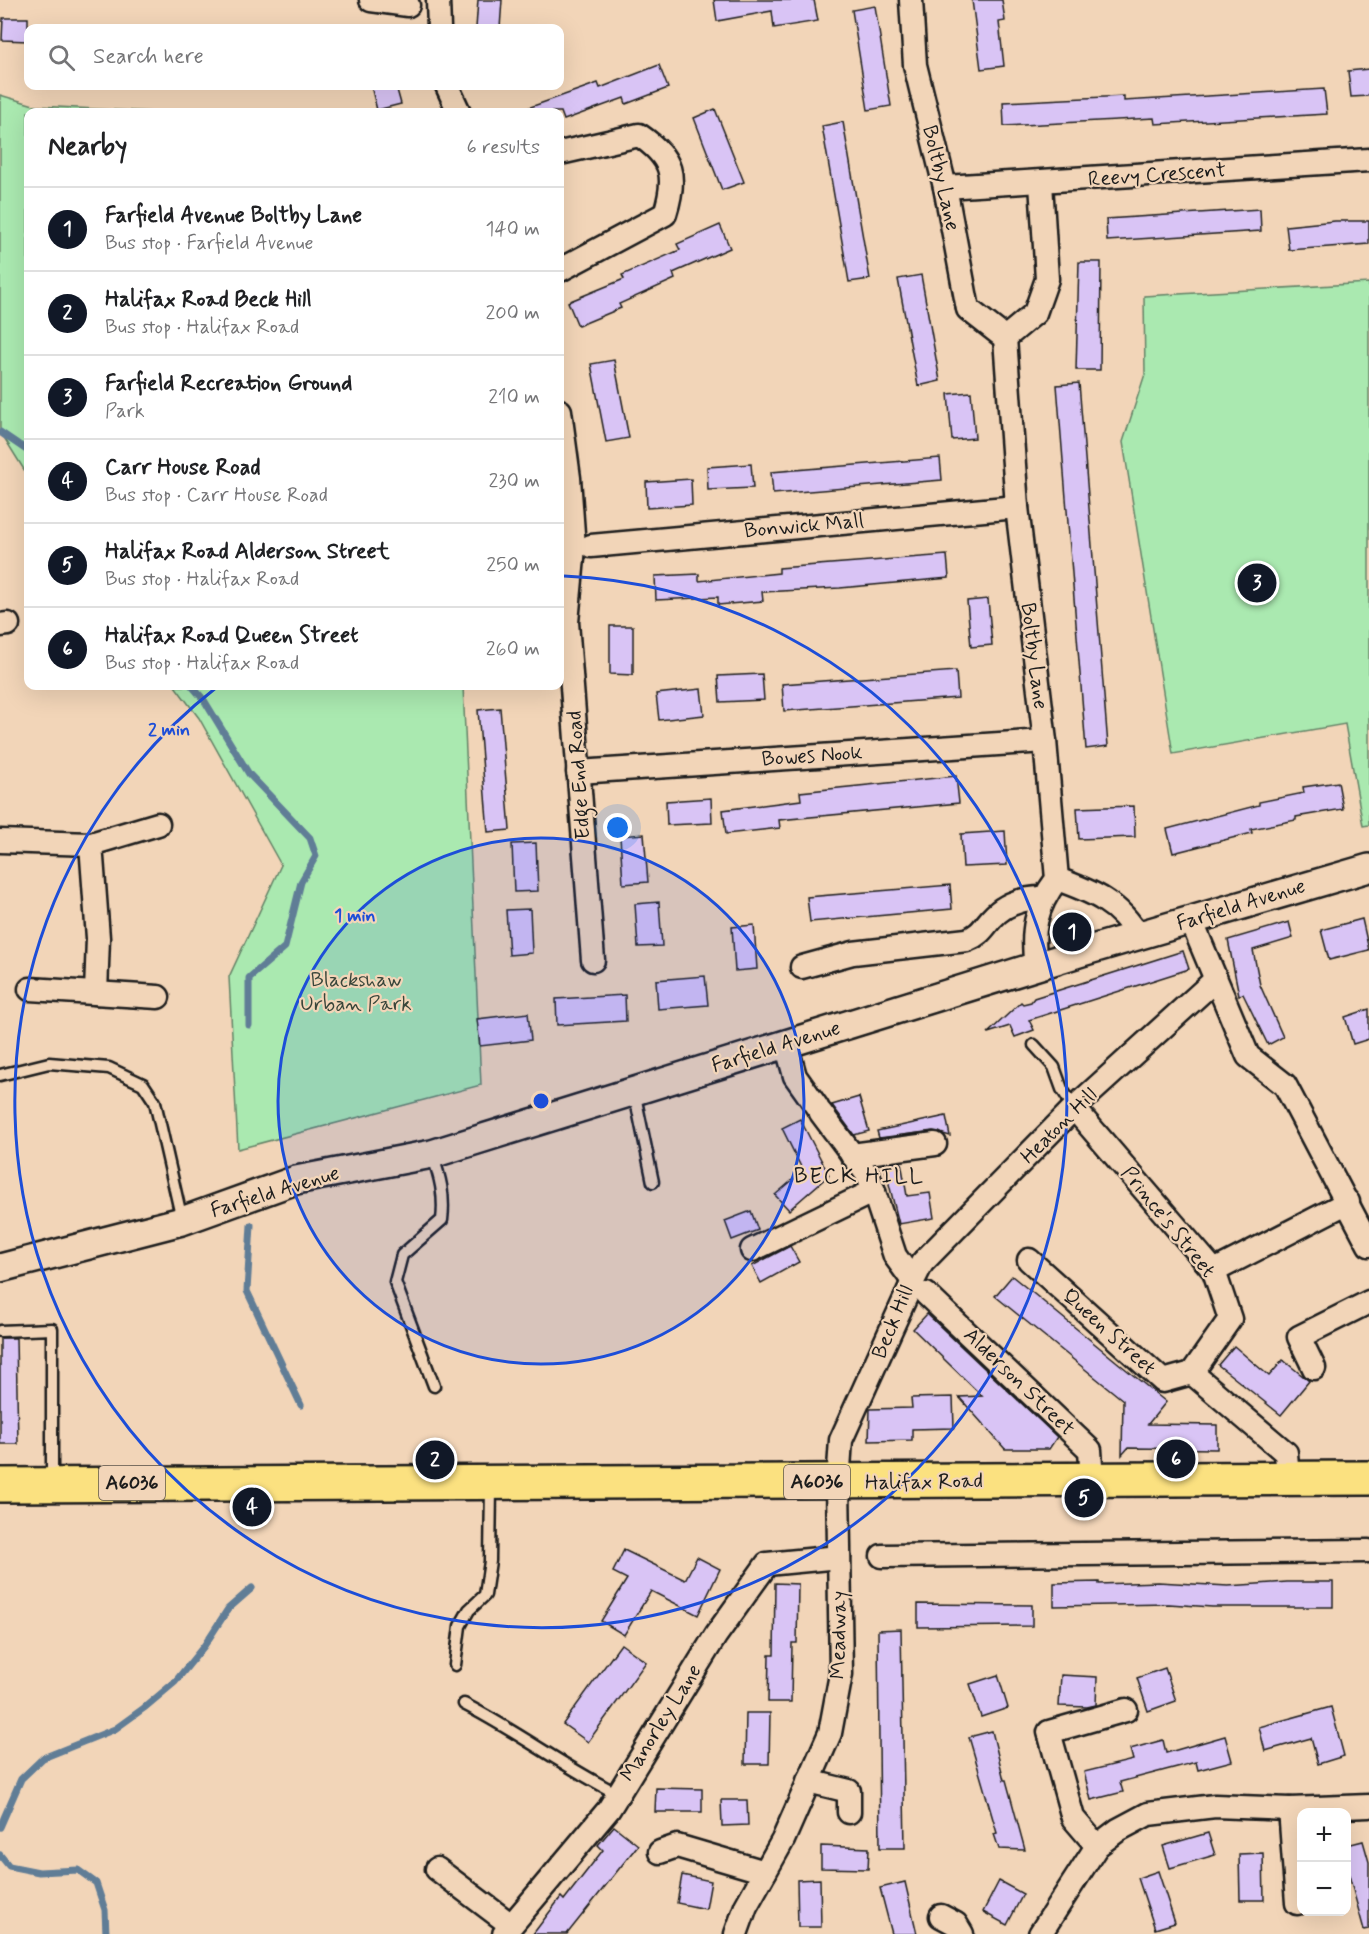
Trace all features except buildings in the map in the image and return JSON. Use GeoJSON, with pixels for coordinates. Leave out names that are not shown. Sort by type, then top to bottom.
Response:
{"type":"FeatureCollection","features":[{"type":"Feature","properties":{"kind":"highway","name":"Halifax Road"},"geometry":{"type":"LineString","coordinates":[[52,1484],[838,1483],[1369,1478]]}},
{"type":"Feature","properties":{"kind":"highway","name":"A6036"},"geometry":{"type":"LineString","coordinates":[[0,1485],[52,1484]]}},
{"type":"Feature","properties":{"kind":"street"},"geometry":{"type":"LineString","coordinates":[[371,0],[408,5]]}},
{"type":"Feature","properties":{"kind":"street"},"geometry":{"type":"LineString","coordinates":[[438,0],[436,13],[438,24]]}},
{"type":"Feature","properties":{"kind":"street","name":"Boltby Lane"},"geometry":{"type":"LineString","coordinates":[[911,0],[915,65],[945,187],[968,309],[1005,338],[1017,507],[1046,741],[1057,879]]}},
{"type":"Feature","properties":{"kind":"street"},"geometry":{"type":"LineString","coordinates":[[449,90],[457,108]]}},
{"type":"Feature","properties":{"kind":"street"},"geometry":{"type":"LineString","coordinates":[[564,152],[639,135],[659,149],[670,172],[672,191],[665,214],[564,268]]}},
{"type":"Feature","properties":{"kind":"street","name":"Reevy Crescent"},"geometry":{"type":"LineString","coordinates":[[945,187],[1041,183],[1369,160]]}},
{"type":"Feature","properties":{"kind":"street"},"geometry":{"type":"LineString","coordinates":[[1005,338],[1035,313],[1047,279],[1041,183]]}},
{"type":"Feature","properties":{"kind":"street","name":"Edge End Road"},"geometry":{"type":"LineString","coordinates":[[564,441],[574,547],[567,622],[593,960]]}},
{"type":"Feature","properties":{"kind":"street","name":"Bonwick Mall"},"geometry":{"type":"LineString","coordinates":[[591,546],[1017,507]]}},
{"type":"Feature","properties":{"kind":"street","name":"Bowes Nook"},"geometry":{"type":"LineString","coordinates":[[579,772],[1046,741]]}},
{"type":"Feature","properties":{"kind":"street"},"geometry":{"type":"LineString","coordinates":[[0,841],[91,844],[158,824]]}},
{"type":"Feature","properties":{"kind":"street"},"geometry":{"type":"LineString","coordinates":[[91,844],[98,938],[96,993]]}},
{"type":"Feature","properties":{"kind":"street","name":"Farfield Avenue"},"geometry":{"type":"LineString","coordinates":[[0,1268],[182,1221],[296,1180],[432,1154],[1036,967],[1369,867]]}},
{"type":"Feature","properties":{"kind":"street"},"geometry":{"type":"LineString","coordinates":[[1036,967],[1033,935],[1043,898],[1057,879],[1091,891],[1113,905],[1130,920],[1138,936]]}},
{"type":"Feature","properties":{"kind":"street"},"geometry":{"type":"LineString","coordinates":[[802,968],[853,954],[967,940],[983,932],[990,920],[1004,907],[1027,898],[1043,898]]}},
{"type":"Feature","properties":{"kind":"street"},"geometry":{"type":"LineString","coordinates":[[1191,920],[1248,1056],[1285,1086],[1366,1233]]}},
{"type":"Feature","properties":{"kind":"street","name":"Heaton Hill"},"geometry":{"type":"LineString","coordinates":[[920,1288],[922,1263],[1074,1108],[1215,980]]}},
{"type":"Feature","properties":{"kind":"street"},"geometry":{"type":"LineString","coordinates":[[30,989],[158,997]]}},
{"type":"Feature","properties":{"kind":"street","name":"Beck Hill"},"geometry":{"type":"LineString","coordinates":[[786,1044],[795,1076],[869,1177],[895,1256],[920,1288],[841,1440],[838,1483]]}},
{"type":"Feature","properties":{"kind":"street","name":"Prince's Street"},"geometry":{"type":"LineString","coordinates":[[1074,1108],[1214,1271],[1230,1319],[1192,1373]]}},
{"type":"Feature","properties":{"kind":"street"},"geometry":{"type":"LineString","coordinates":[[852,1155],[935,1144]]}},
{"type":"Feature","properties":{"kind":"street"},"geometry":{"type":"LineString","coordinates":[[752,1250],[874,1191]]}},
{"type":"Feature","properties":{"kind":"street"},"geometry":{"type":"LineString","coordinates":[[1214,1271],[1348,1202]]}},
{"type":"Feature","properties":{"kind":"street","name":"Queen Street"},"geometry":{"type":"LineString","coordinates":[[1029,1260],[1162,1381],[1192,1373]]}},
{"type":"Feature","properties":{"kind":"street","name":"Alderson Street"},"geometry":{"type":"LineString","coordinates":[[920,1288],[1090,1450],[1092,1480]]}},
{"type":"Feature","properties":{"kind":"street"},"geometry":{"type":"LineString","coordinates":[[1314,1368],[1299,1337],[1369,1302]]}},
{"type":"Feature","properties":{"kind":"street"},"geometry":{"type":"LineString","coordinates":[[1192,1373],[1286,1453],[1288,1479]]}},
{"type":"Feature","properties":{"kind":"street","name":"Meadway"},"geometry":{"type":"LineString","coordinates":[[736,1934],[746,1906],[783,1840],[830,1733],[841,1674],[838,1483]]}},
{"type":"Feature","properties":{"kind":"street"},"geometry":{"type":"LineString","coordinates":[[882,1556],[1369,1551]]}},
{"type":"Feature","properties":{"kind":"street","name":"Manorley Lane"},"geometry":{"type":"LineString","coordinates":[[507,1930],[609,1809],[716,1635],[767,1564],[839,1557]]}},
{"type":"Feature","properties":{"kind":"street"},"geometry":{"type":"LineString","coordinates":[[1097,1846],[1073,1818],[1049,1732],[1126,1710]]}},
{"type":"Feature","properties":{"kind":"street"},"geometry":{"type":"LineString","coordinates":[[808,1781],[849,1791],[849,1812]]}},
{"type":"Feature","properties":{"kind":"street"},"geometry":{"type":"LineString","coordinates":[[1040,1934],[1097,1846],[1118,1830],[1148,1814],[1215,1806],[1290,1809],[1369,1806]]}},
{"type":"Feature","properties":{"kind":"street"},"geometry":{"type":"LineString","coordinates":[[1290,1809],[1297,1903]]}},
{"type":"Feature","properties":{"kind":"street"},"geometry":{"type":"LineString","coordinates":[[660,1852],[676,1846],[765,1872]]}},
{"type":"Feature","properties":{"kind":"street"},"geometry":{"type":"LineString","coordinates":[[437,1869],[507,1930]]}},
{"type":"Feature","properties":{"kind":"street"},"geometry":{"type":"LineString","coordinates":[[941,1916],[956,1924],[962,1934]]}},
{"type":"Feature","properties":{"kind":"lane"},"geometry":{"type":"LineString","coordinates":[[1034,1045],[1054,1067],[1062,1089],[1074,1108]]}},
{"type":"Feature","properties":{"kind":"lane"},"geometry":{"type":"LineString","coordinates":[[0,1075],[49,1063],[110,1068],[143,1084],[155,1102],[182,1221]]}},
{"type":"Feature","properties":{"kind":"lane"},"geometry":{"type":"LineString","coordinates":[[634,1091],[653,1182]]}},
{"type":"Feature","properties":{"kind":"lane"},"geometry":{"type":"LineString","coordinates":[[432,1154],[442,1183],[444,1201],[442,1220],[402,1255],[395,1282],[434,1386]]}},
{"type":"Feature","properties":{"kind":"lane"},"geometry":{"type":"LineString","coordinates":[[0,1331],[52,1329],[52,1484]]}},
{"type":"Feature","properties":{"kind":"lane"},"geometry":{"type":"LineString","coordinates":[[455,1665],[460,1626],[469,1610],[485,1594],[490,1561],[491,1483]]}},
{"type":"Feature","properties":{"kind":"lane"},"geometry":{"type":"LineString","coordinates":[[464,1704],[506,1725],[560,1762],[618,1794]]}},
{"type":"Feature","properties":{"kind":"green space"},"geometry":{"type":"Polygon","coordinates":[[[0,95],[37,106],[77,108],[24,108],[24,470],[0,431],[0,95]]]}},
{"type":"Feature","properties":{"kind":"green space"},"geometry":{"type":"Polygon","coordinates":[[[1369,283],[1369,825],[1363,826],[1345,724],[1173,754],[1123,442],[1145,374],[1144,296],[1369,283]]]}},
{"type":"Feature","properties":{"kind":"green space","name":"Blackshaw Urban Park"},"geometry":{"type":"Polygon","coordinates":[[[178,690],[463,690],[481,1085],[238,1149],[229,977],[281,865],[199,718],[178,690]]]}},
{"type":"Feature","properties":{"kind":"waterway"},"geometry":{"type":"LineString","coordinates":[[0,432],[24,448]]}},
{"type":"Feature","properties":{"kind":"waterway"},"geometry":{"type":"LineString","coordinates":[[195,690],[204,700],[249,774],[310,838],[316,856],[301,882],[285,947],[249,978],[249,1025]]}},
{"type":"Feature","properties":{"kind":"waterway"},"geometry":{"type":"LineString","coordinates":[[251,1225],[247,1291],[301,1405]]}},
{"type":"Feature","properties":{"kind":"waterway"},"geometry":{"type":"LineString","coordinates":[[0,1827],[21,1779],[43,1758],[115,1729],[144,1708],[175,1682],[204,1646],[228,1609],[252,1588]]}},
{"type":"Feature","properties":{"kind":"waterway"},"geometry":{"type":"LineString","coordinates":[[0,1855],[9,1866],[39,1872],[78,1870],[96,1883],[105,1910],[106,1934]]}},
{"type":"Feature","properties":{"kind":"place","name":"Farfield Recreation Ground"},"geometry":{"type":"Point","coordinates":[1257,583]}},
{"type":"Feature","properties":{"kind":"place","name":"Farfield Avenue Boltby Lane"},"geometry":{"type":"Point","coordinates":[1072,932]}},
{"type":"Feature","properties":{"kind":"place","name":"Halifax Road Queen Street"},"geometry":{"type":"Point","coordinates":[1176,1459]}},
{"type":"Feature","properties":{"kind":"place","name":"Halifax Road Beck Hill"},"geometry":{"type":"Point","coordinates":[435,1460]}},
{"type":"Feature","properties":{"kind":"place","name":"Halifax Road Alderson Street"},"geometry":{"type":"Point","coordinates":[1084,1498]}},
{"type":"Feature","properties":{"kind":"place","name":"Carr House Road"},"geometry":{"type":"Point","coordinates":[252,1507]}},
{"type":"Feature","properties":{"kind":"district","name":"BECK HILL"},"geometry":{"type":"Point","coordinates":[859,1177]}}]}
